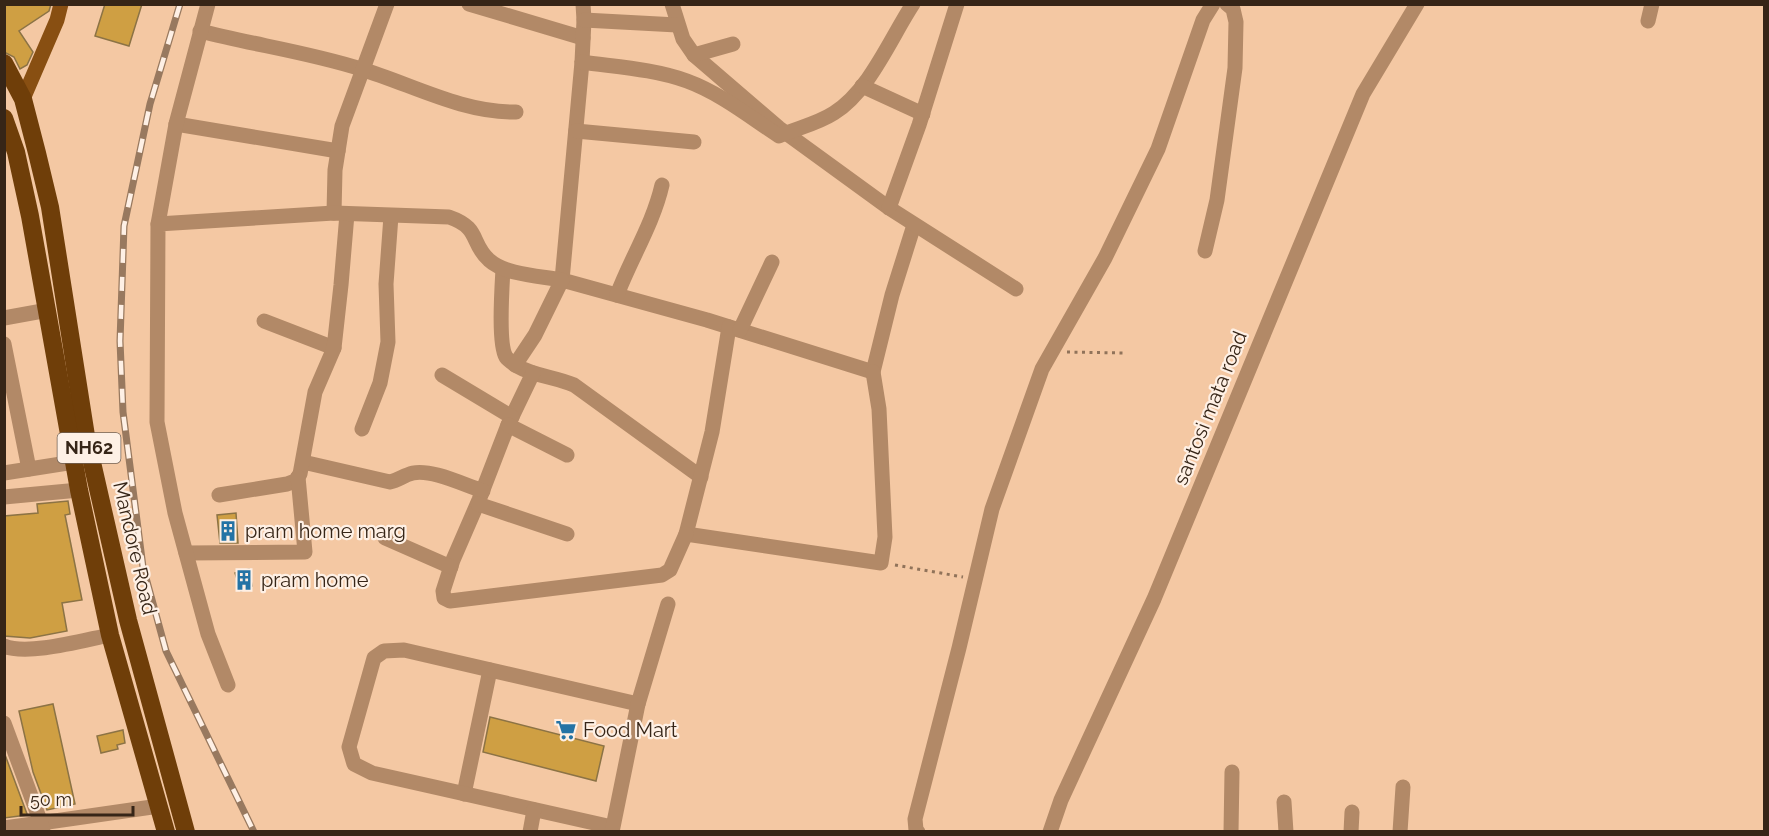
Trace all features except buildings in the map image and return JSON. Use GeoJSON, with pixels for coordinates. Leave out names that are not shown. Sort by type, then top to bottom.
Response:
{"type":"FeatureCollection","features":[{"type":"Feature","properties":{"kind":"highway","name":"Mandore Road"},"geometry":{"type":"LineString","coordinates":[[4,63],[22,99],[50,207],[86,436],[128,620],[186,831]]}},
{"type":"Feature","properties":{"kind":"highway","name":"NH62"},"geometry":{"type":"LineString","coordinates":[[4,118],[19,162],[48,310],[79,490],[110,635],[166,831]]}},
{"type":"Feature","properties":{"kind":"main road"},"geometry":{"type":"LineString","coordinates":[[22,99],[57,20],[61,4]]}},
{"type":"Feature","properties":{"kind":"street"},"geometry":{"type":"LineString","coordinates":[[208,4],[176,124],[158,224],[157,422],[175,513],[186,554],[208,634],[228,685]]}},
{"type":"Feature","properties":{"kind":"street"},"geometry":{"type":"LineString","coordinates":[[186,554],[304,552],[298,477],[303,462],[315,392],[334,348],[341,285],[340,214],[335,170],[342,126],[387,4]]}},
{"type":"Feature","properties":{"kind":"street"},"geometry":{"type":"LineString","coordinates":[[470,4],[583,38]]}},
{"type":"Feature","properties":{"kind":"street"},"geometry":{"type":"LineString","coordinates":[[672,4],[677,25],[694,55],[786,133],[889,208],[1016,289]]}},
{"type":"Feature","properties":{"kind":"street"},"geometry":{"type":"LineString","coordinates":[[582,62],[655,72],[688,82],[727,101],[779,136],[810,126],[836,112],[862,86],[913,4]]}},
{"type":"Feature","properties":{"kind":"street"},"geometry":{"type":"LineString","coordinates":[[889,208],[923,114],[957,4]]}},
{"type":"Feature","properties":{"kind":"street"},"geometry":{"type":"LineString","coordinates":[[918,831],[915,819],[992,509],[1042,369],[1105,258],[1158,149],[1203,20],[1213,4]]}},
{"type":"Feature","properties":{"kind":"street"},"geometry":{"type":"LineString","coordinates":[[1205,251],[1217,200],[1235,68],[1236,22],[1233,9],[1227,4]]}},
{"type":"Feature","properties":{"kind":"street","name":"santosi mata road"},"geometry":{"type":"LineString","coordinates":[[1050,831],[1061,800],[1154,599],[1363,94],[1417,4]]}},
{"type":"Feature","properties":{"kind":"street"},"geometry":{"type":"LineString","coordinates":[[1648,21],[1652,4]]}},
{"type":"Feature","properties":{"kind":"street"},"geometry":{"type":"LineString","coordinates":[[515,365],[535,335],[562,280],[582,62],[584,12],[677,25]]}},
{"type":"Feature","properties":{"kind":"street"},"geometry":{"type":"LineString","coordinates":[[200,31],[248,43],[303,52],[363,69],[434,95],[497,112],[516,112]]}},
{"type":"Feature","properties":{"kind":"street"},"geometry":{"type":"LineString","coordinates":[[694,55],[733,44]]}},
{"type":"Feature","properties":{"kind":"street"},"geometry":{"type":"LineString","coordinates":[[862,86],[923,114]]}},
{"type":"Feature","properties":{"kind":"street"},"geometry":{"type":"LineString","coordinates":[[176,124],[338,151]]}},
{"type":"Feature","properties":{"kind":"street"},"geometry":{"type":"LineString","coordinates":[[576,131],[694,142]]}},
{"type":"Feature","properties":{"kind":"street"},"geometry":{"type":"LineString","coordinates":[[617,295],[651,221],[662,185]]}},
{"type":"Feature","properties":{"kind":"street"},"geometry":{"type":"LineString","coordinates":[[158,224],[340,214],[449,217],[462,221],[472,231],[483,254],[490,262],[502,269],[562,280],[617,295],[873,372]]}},
{"type":"Feature","properties":{"kind":"street"},"geometry":{"type":"LineString","coordinates":[[362,429],[380,383],[388,342],[386,284],[391,216]]}},
{"type":"Feature","properties":{"kind":"street"},"geometry":{"type":"LineString","coordinates":[[686,534],[881,563],[885,537],[879,409],[873,372],[892,295],[915,225]]}},
{"type":"Feature","properties":{"kind":"street"},"geometry":{"type":"LineString","coordinates":[[533,373],[510,421],[451,567],[443,591],[444,598],[450,601],[662,575],[670,570],[686,534],[712,432],[734,329],[772,262]]}},
{"type":"Feature","properties":{"kind":"street"},"geometry":{"type":"LineString","coordinates":[[502,269],[502,337],[506,357],[515,365],[533,373],[556,377],[574,385],[701,477]]}},
{"type":"Feature","properties":{"kind":"street"},"geometry":{"type":"LineString","coordinates":[[4,318],[48,310]]}},
{"type":"Feature","properties":{"kind":"street"},"geometry":{"type":"LineString","coordinates":[[264,321],[334,348]]}},
{"type":"Feature","properties":{"kind":"street"},"geometry":{"type":"LineString","coordinates":[[4,344],[29,469]]}},
{"type":"Feature","properties":{"kind":"street"},"geometry":{"type":"LineString","coordinates":[[442,375],[510,421],[567,455]]}},
{"type":"Feature","properties":{"kind":"street"},"geometry":{"type":"LineString","coordinates":[[4,473],[74,462]]}},
{"type":"Feature","properties":{"kind":"street"},"geometry":{"type":"LineString","coordinates":[[303,462],[390,482],[411,473],[430,473],[480,498],[567,534]]}},
{"type":"Feature","properties":{"kind":"street"},"geometry":{"type":"LineString","coordinates":[[219,495],[287,484],[298,477]]}},
{"type":"Feature","properties":{"kind":"street"},"geometry":{"type":"LineString","coordinates":[[4,497],[79,490]]}},
{"type":"Feature","properties":{"kind":"street"},"geometry":{"type":"LineString","coordinates":[[385,538],[451,567]]}},
{"type":"Feature","properties":{"kind":"street"},"geometry":{"type":"LineString","coordinates":[[638,704],[404,650],[384,651],[374,658],[349,747],[354,764],[372,773],[612,829],[638,704],[668,604]]}},
{"type":"Feature","properties":{"kind":"street"},"geometry":{"type":"LineString","coordinates":[[4,646],[14,650],[46,647],[110,635]]}},
{"type":"Feature","properties":{"kind":"street"},"geometry":{"type":"LineString","coordinates":[[464,794],[490,670]]}},
{"type":"Feature","properties":{"kind":"street"},"geometry":{"type":"LineString","coordinates":[[4,723],[8,744],[42,827]]}},
{"type":"Feature","properties":{"kind":"street"},"geometry":{"type":"LineString","coordinates":[[1231,831],[1232,772]]}},
{"type":"Feature","properties":{"kind":"street"},"geometry":{"type":"LineString","coordinates":[[1400,831],[1403,787]]}},
{"type":"Feature","properties":{"kind":"street"},"geometry":{"type":"LineString","coordinates":[[1284,802],[1286,831]]}},
{"type":"Feature","properties":{"kind":"street"},"geometry":{"type":"LineString","coordinates":[[4,828],[42,827],[159,806]]}},
{"type":"Feature","properties":{"kind":"street"},"geometry":{"type":"LineString","coordinates":[[530,831],[534,810]]}},
{"type":"Feature","properties":{"kind":"street"},"geometry":{"type":"LineString","coordinates":[[1351,831],[1352,812]]}},
{"type":"Feature","properties":{"kind":"path"},"geometry":{"type":"LineString","coordinates":[[1052,352],[1126,353]]}},
{"type":"Feature","properties":{"kind":"path"},"geometry":{"type":"LineString","coordinates":[[881,563],[967,578]]}},
{"type":"Feature","properties":{"kind":"railway"},"geometry":{"type":"LineString","coordinates":[[180,4],[150,104],[124,226],[120,341],[123,412],[143,567],[166,651],[254,832]]}},
{"type":"Feature","properties":{"kind":"place","name":"pram home marg"},"geometry":{"type":"Point","coordinates":[228,531]}},
{"type":"Feature","properties":{"kind":"place","name":"pram home"},"geometry":{"type":"Point","coordinates":[244,580]}},
{"type":"Feature","properties":{"kind":"place","name":"Food Mart"},"geometry":{"type":"Point","coordinates":[566,730]}}]}
